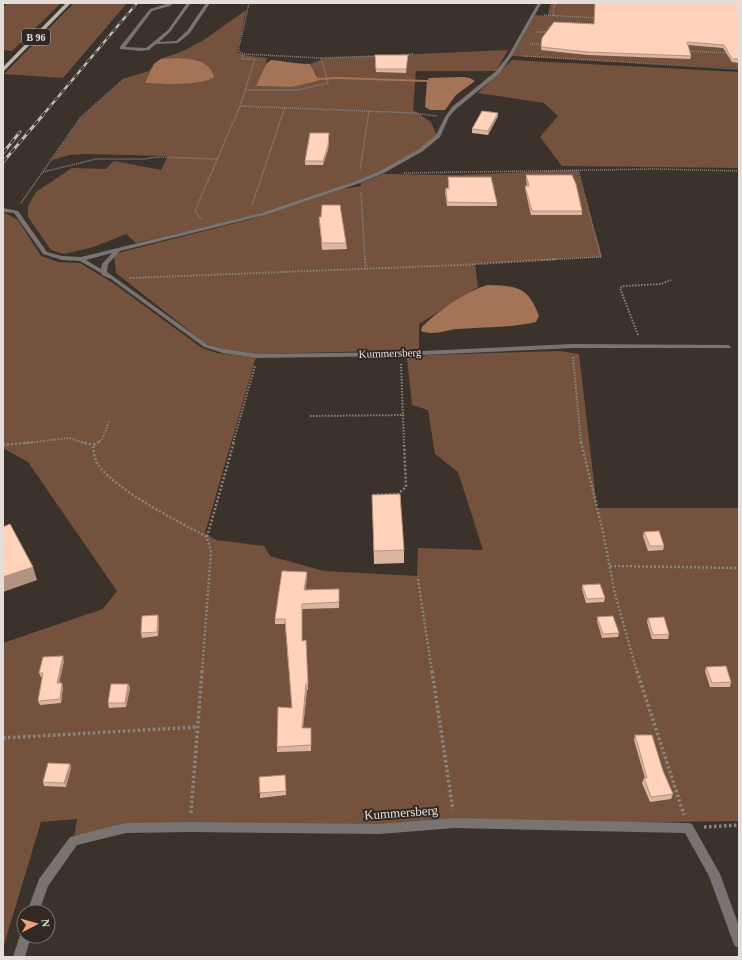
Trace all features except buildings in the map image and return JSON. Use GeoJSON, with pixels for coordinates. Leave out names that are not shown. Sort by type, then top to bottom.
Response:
{"type":"FeatureCollection","features":[{"type":"Feature","properties":{"kind":"main road","name":"B 96"},"geometry":{"type":"LineString","coordinates":[[3,70],[69,3]]}},
{"type":"Feature","properties":{"kind":"street"},"geometry":{"type":"LineString","coordinates":[[172,3],[151,10],[122,48],[141,50],[147,49],[169,31],[189,3]]}},
{"type":"Feature","properties":{"kind":"street"},"geometry":{"type":"LineString","coordinates":[[155,43],[177,42],[188,32],[208,3]]}},
{"type":"Feature","properties":{"kind":"street","name":"Kummersberg"},"geometry":{"type":"LineString","coordinates":[[11,210],[16,212],[45,253],[62,258],[81,259],[247,218],[358,182],[382,172],[420,150],[438,136],[454,108],[498,73],[510,56],[539,4]]}},
{"type":"Feature","properties":{"kind":"street"},"geometry":{"type":"LineString","coordinates":[[3,210],[11,210]]}},
{"type":"Feature","properties":{"kind":"street"},"geometry":{"type":"LineString","coordinates":[[104,274],[105,264],[118,250]]}},
{"type":"Feature","properties":{"kind":"street","name":"Kummersberg"},"geometry":{"type":"LineString","coordinates":[[81,259],[113,278],[206,346],[223,352],[258,356],[400,354],[572,346],[728,346]]}},
{"type":"Feature","properties":{"kind":"street","name":"Kummersberg"},"geometry":{"type":"LineString","coordinates":[[36,904],[43,883],[74,841],[126,828],[190,827],[379,829],[455,823],[688,828]]}},
{"type":"Feature","properties":{"kind":"street"},"geometry":{"type":"LineString","coordinates":[[688,828],[714,874],[739,942]]}},
{"type":"Feature","properties":{"kind":"street"},"geometry":{"type":"LineString","coordinates":[[19,957],[23,944]]}},
{"type":"Feature","properties":{"kind":"path"},"geometry":{"type":"LineString","coordinates":[[249,3],[238,51],[243,54],[321,58],[383,56]]}},
{"type":"Feature","properties":{"kind":"path"},"geometry":{"type":"LineString","coordinates":[[553,16],[554,5],[558,3]]}},
{"type":"Feature","properties":{"kind":"path"},"geometry":{"type":"LineString","coordinates":[[590,3],[598,3]]}},
{"type":"Feature","properties":{"kind":"path"},"geometry":{"type":"LineString","coordinates":[[534,14],[600,18]]}},
{"type":"Feature","properties":{"kind":"path"},"geometry":{"type":"LineString","coordinates":[[532,32],[556,33]]}},
{"type":"Feature","properties":{"kind":"path"},"geometry":{"type":"LineString","coordinates":[[526,43],[549,45]]}},
{"type":"Feature","properties":{"kind":"path"},"geometry":{"type":"LineString","coordinates":[[686,51],[731,53]]}},
{"type":"Feature","properties":{"kind":"path"},"geometry":{"type":"LineString","coordinates":[[207,228],[195,211],[246,90],[255,59],[242,59],[243,54]]}},
{"type":"Feature","properties":{"kind":"path"},"geometry":{"type":"LineString","coordinates":[[398,55],[414,54]]}},
{"type":"Feature","properties":{"kind":"path"},"geometry":{"type":"LineString","coordinates":[[510,56],[739,68]]}},
{"type":"Feature","properties":{"kind":"path"},"geometry":{"type":"LineString","coordinates":[[246,90],[297,90],[328,83],[321,58]]}},
{"type":"Feature","properties":{"kind":"path"},"geometry":{"type":"LineString","coordinates":[[11,210],[24,200],[81,117],[125,78]]}},
{"type":"Feature","properties":{"kind":"path"},"geometry":{"type":"LineString","coordinates":[[240,106],[414,113],[447,118]]}},
{"type":"Feature","properties":{"kind":"path"},"geometry":{"type":"LineString","coordinates":[[247,218],[285,108]]}},
{"type":"Feature","properties":{"kind":"path"},"geometry":{"type":"LineString","coordinates":[[43,172],[96,159],[144,159],[157,157],[218,159]]}},
{"type":"Feature","properties":{"kind":"path"},"geometry":{"type":"LineString","coordinates":[[382,172],[500,172],[691,168],[739,170]]}},
{"type":"Feature","properties":{"kind":"path"},"geometry":{"type":"LineString","coordinates":[[113,278],[251,274],[601,257],[578,170]]}},
{"type":"Feature","properties":{"kind":"path"},"geometry":{"type":"LineString","coordinates":[[642,347],[620,288],[623,286],[661,284],[671,280]]}},
{"type":"Feature","properties":{"kind":"path"},"geometry":{"type":"LineString","coordinates":[[572,346],[581,442],[610,566],[615,594],[639,678],[688,828],[739,825]]}},
{"type":"Feature","properties":{"kind":"path"},"geometry":{"type":"LineString","coordinates":[[373,495],[398,494],[406,487],[404,415],[400,354]]}},
{"type":"Feature","properties":{"kind":"path"},"geometry":{"type":"LineString","coordinates":[[190,827],[211,552],[207,537],[258,356]]}},
{"type":"Feature","properties":{"kind":"path"},"geometry":{"type":"LineString","coordinates":[[310,416],[404,415]]}},
{"type":"Feature","properties":{"kind":"path"},"geometry":{"type":"LineString","coordinates":[[3,445],[69,438],[93,445],[102,440],[109,421]]}},
{"type":"Feature","properties":{"kind":"path"},"geometry":{"type":"LineString","coordinates":[[93,445],[96,462],[117,482],[152,505],[207,537]]}},
{"type":"Feature","properties":{"kind":"path"},"geometry":{"type":"LineString","coordinates":[[610,566],[739,568]]}},
{"type":"Feature","properties":{"kind":"path"},"geometry":{"type":"LineString","coordinates":[[418,579],[455,823]]}},
{"type":"Feature","properties":{"kind":"path"},"geometry":{"type":"LineString","coordinates":[[3,738],[197,727]]}},
{"type":"Feature","properties":{"kind":"shaded area"},"geometry":{"type":"Polygon","coordinates":[[[7,3],[61,3],[12,51],[3,50],[3,8],[7,3]]]}},
{"type":"Feature","properties":{"kind":"shaded area"},"geometry":{"type":"Polygon","coordinates":[[[74,3],[127,3],[63,78],[4,74],[74,3]]]}},
{"type":"Feature","properties":{"kind":"shaded area"},"geometry":{"type":"Polygon","coordinates":[[[545,3],[739,3],[739,68],[512,56],[535,15],[548,16],[550,4],[545,3]]]}},
{"type":"Feature","properties":{"kind":"shaded area"},"geometry":{"type":"Polygon","coordinates":[[[246,10],[237,52],[243,55],[267,58],[264,70],[256,86],[291,87],[317,76],[310,64],[326,58],[508,50],[496,71],[416,71],[413,110],[431,122],[437,136],[419,150],[380,172],[355,182],[252,216],[136,243],[126,234],[94,247],[64,254],[51,250],[28,217],[28,206],[36,192],[72,168],[106,169],[114,161],[161,170],[168,156],[84,154],[69,155],[52,160],[81,118],[126,78],[149,71],[160,59],[181,52],[204,40],[246,10]]]}},
{"type":"Feature","properties":{"kind":"shaded area"},"geometry":{"type":"Polygon","coordinates":[[[177,58],[194,60],[204,64],[209,67],[214,77],[208,80],[191,83],[145,83],[154,64],[161,59],[177,58]]]}},
{"type":"Feature","properties":{"kind":"shaded area"},"geometry":{"type":"Polygon","coordinates":[[[271,60],[310,64],[318,79],[317,81],[291,87],[256,86],[266,64],[271,60]]]}},
{"type":"Feature","properties":{"kind":"shaded area"},"geometry":{"type":"Polygon","coordinates":[[[512,60],[739,72],[739,168],[562,166],[540,137],[558,116],[544,103],[478,93],[512,60]]]}},
{"type":"Feature","properties":{"kind":"shaded area"},"geometry":{"type":"Polygon","coordinates":[[[429,78],[470,78],[475,81],[456,95],[445,110],[430,110],[425,107],[427,81],[429,78]]]}},
{"type":"Feature","properties":{"kind":"shaded area"},"geometry":{"type":"Polygon","coordinates":[[[577,170],[602,257],[475,264],[478,287],[419,324],[419,350],[258,354],[222,349],[206,344],[116,273],[114,254],[255,218],[342,189],[361,186],[361,183],[383,174],[456,175],[577,170]]]}},
{"type":"Feature","properties":{"kind":"shaded area"},"geometry":{"type":"Polygon","coordinates":[[[3,213],[18,220],[41,256],[58,262],[80,263],[113,283],[202,348],[217,353],[256,357],[205,533],[216,540],[264,546],[270,556],[324,571],[417,576],[418,548],[483,550],[458,472],[435,454],[428,410],[412,405],[407,358],[430,355],[559,351],[579,354],[597,508],[739,508],[739,821],[376,826],[127,825],[74,838],[77,819],[41,822],[3,948],[3,643],[103,609],[117,591],[28,462],[3,448],[3,213]]]}},
{"type":"Feature","properties":{"kind":"shaded area"},"geometry":{"type":"Polygon","coordinates":[[[488,285],[514,287],[525,293],[535,306],[539,316],[536,322],[507,326],[458,329],[435,333],[421,331],[422,327],[444,308],[471,292],[488,285]]]}},
{"type":"Feature","properties":{"kind":"waterway"},"geometry":{"type":"LineString","coordinates":[[318,79],[338,78],[427,81]]}},
{"type":"Feature","properties":{"kind":"railway"},"geometry":{"type":"LineString","coordinates":[[42,116],[137,3]]}},
{"type":"Feature","properties":{"kind":"railway"},"geometry":{"type":"LineString","coordinates":[[3,162],[43,115]]}},
{"type":"Feature","properties":{"kind":"railway"},"geometry":{"type":"LineString","coordinates":[[3,153],[20,132]]}}]}
